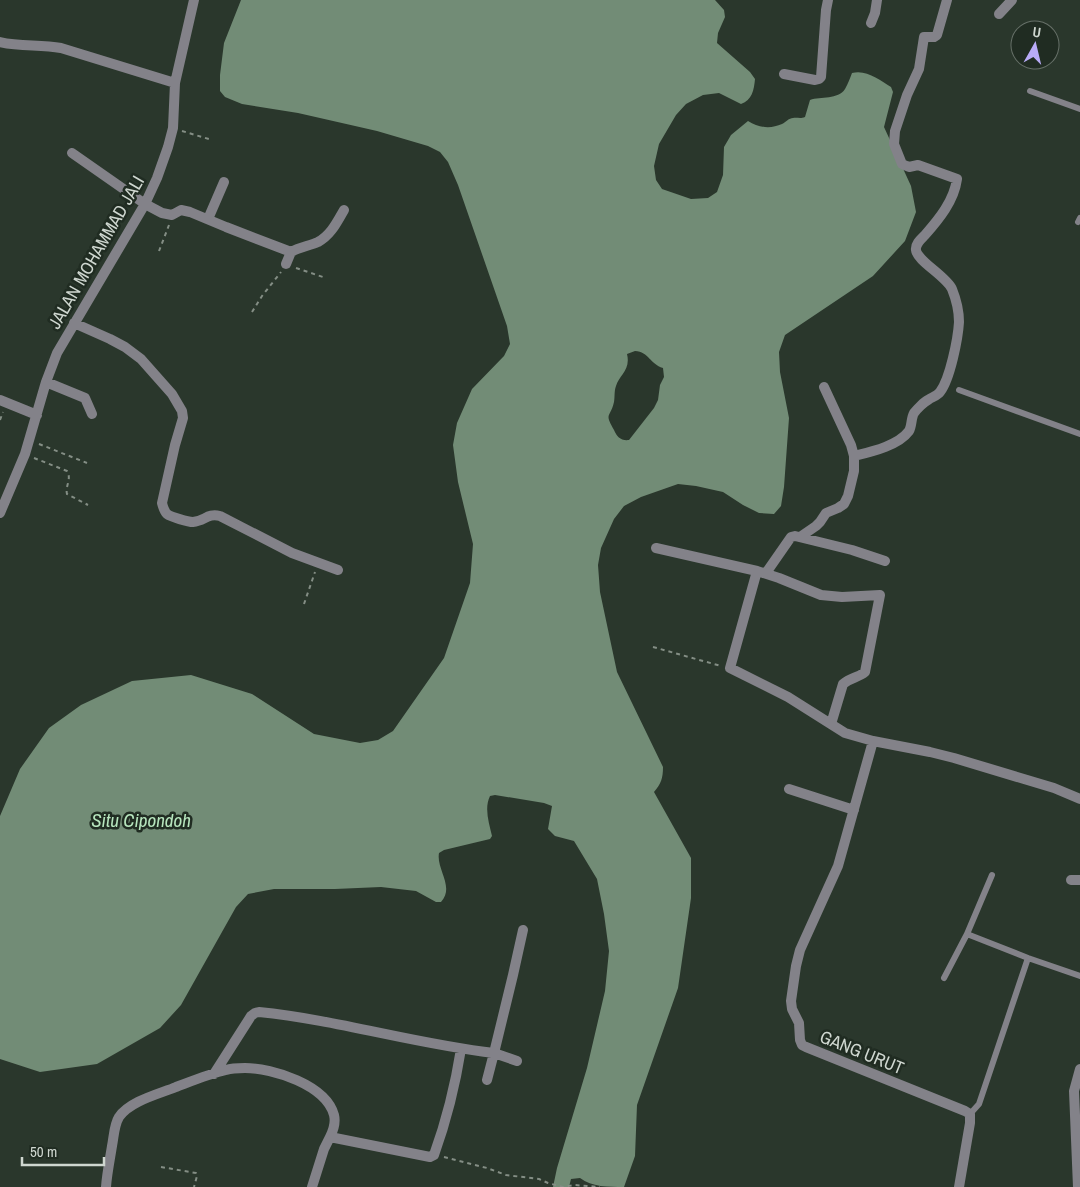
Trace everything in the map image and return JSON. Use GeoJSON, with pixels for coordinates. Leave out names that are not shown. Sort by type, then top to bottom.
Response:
{"type":"FeatureCollection","features":[{"type":"Feature","properties":{"kind":"street","name":"JALAN MOHAMMAD JALI"},"geometry":{"type":"LineString","coordinates":[[0,513],[30,440],[46,382],[57,352],[145,204],[168,147],[172,128],[175,83],[194,0]]}},
{"type":"Feature","properties":{"kind":"street"},"geometry":{"type":"LineString","coordinates":[[784,74],[815,80],[821,77],[828,0]]}},
{"type":"Feature","properties":{"kind":"street"},"geometry":{"type":"LineString","coordinates":[[871,23],[877,0]]}},
{"type":"Feature","properties":{"kind":"street"},"geometry":{"type":"LineString","coordinates":[[854,456],[896,441],[909,431],[914,413],[927,400],[940,394],[948,378],[954,353],[959,322],[957,304],[951,287],[941,275],[917,254],[916,250],[918,243],[941,216],[949,203],[957,179],[918,165],[909,167],[902,164],[894,144],[895,131],[907,95],[919,69],[924,37],[934,37],[937,35],[946,0]]}},
{"type":"Feature","properties":{"kind":"street"},"geometry":{"type":"LineString","coordinates":[[999,14],[1012,0]]}},
{"type":"Feature","properties":{"kind":"street"},"geometry":{"type":"LineString","coordinates":[[0,42],[21,46],[61,48],[175,83]]}},
{"type":"Feature","properties":{"kind":"street"},"geometry":{"type":"LineString","coordinates":[[72,153],[145,204],[162,213],[172,215],[181,210],[190,212],[291,252],[318,242],[326,236],[344,210]]}},
{"type":"Feature","properties":{"kind":"street"},"geometry":{"type":"LineString","coordinates":[[208,219],[224,182]]}},
{"type":"Feature","properties":{"kind":"street"},"geometry":{"type":"LineString","coordinates":[[286,264],[291,252]]}},
{"type":"Feature","properties":{"kind":"street"},"geometry":{"type":"LineString","coordinates":[[74,323],[125,347],[141,359],[172,394],[182,411],[183,418],[162,503],[168,515],[191,522],[211,515],[220,516],[292,553],[338,570]]}},
{"type":"Feature","properties":{"kind":"street"},"geometry":{"type":"LineString","coordinates":[[46,382],[85,398],[92,414]]}},
{"type":"Feature","properties":{"kind":"street"},"geometry":{"type":"LineString","coordinates":[[800,537],[816,526],[826,512],[844,504],[848,496],[854,470],[854,456],[848,437],[824,387]]}},
{"type":"Feature","properties":{"kind":"street"},"geometry":{"type":"LineString","coordinates":[[0,400],[37,415]]}},
{"type":"Feature","properties":{"kind":"street"},"geometry":{"type":"LineString","coordinates":[[885,561],[852,550],[800,537],[791,537],[762,572],[730,668],[788,697],[845,733],[873,742],[954,758],[1054,788],[1080,800]]}},
{"type":"Feature","properties":{"kind":"street"},"geometry":{"type":"LineString","coordinates":[[656,548],[762,572],[821,595],[842,597],[880,595],[865,672],[843,684],[831,724]]}},
{"type":"Feature","properties":{"kind":"street","name":"GANG URUT"},"geometry":{"type":"LineString","coordinates":[[873,742],[838,866],[797,958],[791,1001],[792,1009],[799,1023],[800,1040],[802,1045],[806,1047],[970,1114]]}},
{"type":"Feature","properties":{"kind":"street"},"geometry":{"type":"LineString","coordinates":[[789,789],[854,810]]}},
{"type":"Feature","properties":{"kind":"street"},"geometry":{"type":"LineString","coordinates":[[488,1080],[514,975],[522,930]]}},
{"type":"Feature","properties":{"kind":"street"},"geometry":{"type":"LineString","coordinates":[[214,1074],[251,1016],[259,1012],[329,1023],[461,1049],[494,1053],[517,1061]]}},
{"type":"Feature","properties":{"kind":"street"},"geometry":{"type":"LineString","coordinates":[[330,1137],[432,1156],[444,1127],[456,1081],[461,1049]]}},
{"type":"Feature","properties":{"kind":"street"},"geometry":{"type":"LineString","coordinates":[[106,1187],[115,1125],[120,1115],[128,1108],[143,1099],[228,1069],[246,1068],[264,1070],[289,1077],[310,1087],[330,1106],[334,1116],[334,1130],[324,1149],[312,1187]]}},
{"type":"Feature","properties":{"kind":"street"},"geometry":{"type":"LineString","coordinates":[[1078,1187],[1074,1091],[1080,1069]]}},
{"type":"Feature","properties":{"kind":"street"},"geometry":{"type":"LineString","coordinates":[[959,1187],[970,1114]]}},
{"type":"Feature","properties":{"kind":"lane"},"geometry":{"type":"LineString","coordinates":[[1030,90],[1080,109]]}},
{"type":"Feature","properties":{"kind":"lane"},"geometry":{"type":"LineString","coordinates":[[959,390],[1080,434]]}},
{"type":"Feature","properties":{"kind":"lane"},"geometry":{"type":"LineString","coordinates":[[944,978],[967,934],[992,875]]}},
{"type":"Feature","properties":{"kind":"lane"},"geometry":{"type":"LineString","coordinates":[[967,934],[1080,976]]}},
{"type":"Feature","properties":{"kind":"lane"},"geometry":{"type":"LineString","coordinates":[[970,1114],[979,1104],[1028,958]]}},
{"type":"Feature","properties":{"kind":"path"},"geometry":{"type":"LineString","coordinates":[[172,128],[212,140]]}},
{"type":"Feature","properties":{"kind":"path"},"geometry":{"type":"LineString","coordinates":[[159,250],[172,215]]}},
{"type":"Feature","properties":{"kind":"path"},"geometry":{"type":"LineString","coordinates":[[252,312],[286,264],[326,278]]}},
{"type":"Feature","properties":{"kind":"path"},"geometry":{"type":"LineString","coordinates":[[30,440],[87,463]]}},
{"type":"Feature","properties":{"kind":"path"},"geometry":{"type":"LineString","coordinates":[[25,454],[67,471],[70,478],[67,489],[68,494],[88,505]]}},
{"type":"Feature","properties":{"kind":"path"},"geometry":{"type":"LineString","coordinates":[[304,604],[319,562]]}},
{"type":"Feature","properties":{"kind":"path"},"geometry":{"type":"LineString","coordinates":[[653,647],[730,668]]}},
{"type":"Feature","properties":{"kind":"path"},"geometry":{"type":"LineString","coordinates":[[432,1156],[487,1168],[506,1175],[539,1179],[563,1187],[574,1185],[600,1187]]}},
{"type":"Feature","properties":{"kind":"path"},"geometry":{"type":"LineString","coordinates":[[161,1167],[196,1173],[194,1187]]}},
{"type":"Feature","properties":{"kind":"water","name":"Situ Cipondoh"},"geometry":{"type":"Polygon","coordinates":[[[241,0],[715,0],[724,10],[725,17],[718,33],[717,43],[750,72],[755,79],[755,83],[748,100],[741,104],[719,93],[703,95],[686,104],[676,115],[659,144],[654,166],[656,180],[662,189],[691,199],[708,198],[717,192],[723,175],[724,147],[731,135],[748,121],[756,125],[769,127],[778,126],[792,118],[805,117],[810,100],[838,95],[846,87],[852,73],[857,72],[873,76],[891,87],[893,92],[884,127],[911,186],[916,212],[905,241],[873,276],[785,335],[779,352],[780,372],[789,418],[781,506],[774,514],[759,513],[723,492],[678,484],[641,497],[624,506],[614,519],[601,548],[598,565],[600,592],[617,672],[663,767],[661,781],[654,792],[691,858],[691,898],[678,988],[637,1105],[635,1156],[624,1187],[595,1185],[580,1178],[571,1179],[569,1187],[553,1187],[587,1068],[605,991],[609,951],[597,879],[574,841],[555,836],[548,829],[552,806],[544,803],[495,795],[490,796],[487,811],[492,836],[490,839],[444,850],[439,853],[440,865],[446,884],[445,896],[441,902],[436,902],[416,891],[381,887],[274,889],[248,894],[236,907],[181,1005],[160,1028],[97,1064],[40,1072],[0,1059],[0,816],[20,769],[49,728],[81,705],[132,681],[191,675],[252,694],[314,734],[360,743],[378,740],[393,731],[444,658],[470,583],[473,544],[458,482],[453,445],[457,423],[472,389],[504,356],[510,344],[507,326],[458,185],[448,162],[440,152],[428,146],[377,131],[298,113],[242,104],[225,97],[220,91],[224,43],[241,0]],[[635,351],[627,354],[626,368],[617,382],[614,402],[609,416],[616,435],[624,440],[629,440],[654,408],[664,377],[663,368],[640,352],[635,351]]]}}]}
